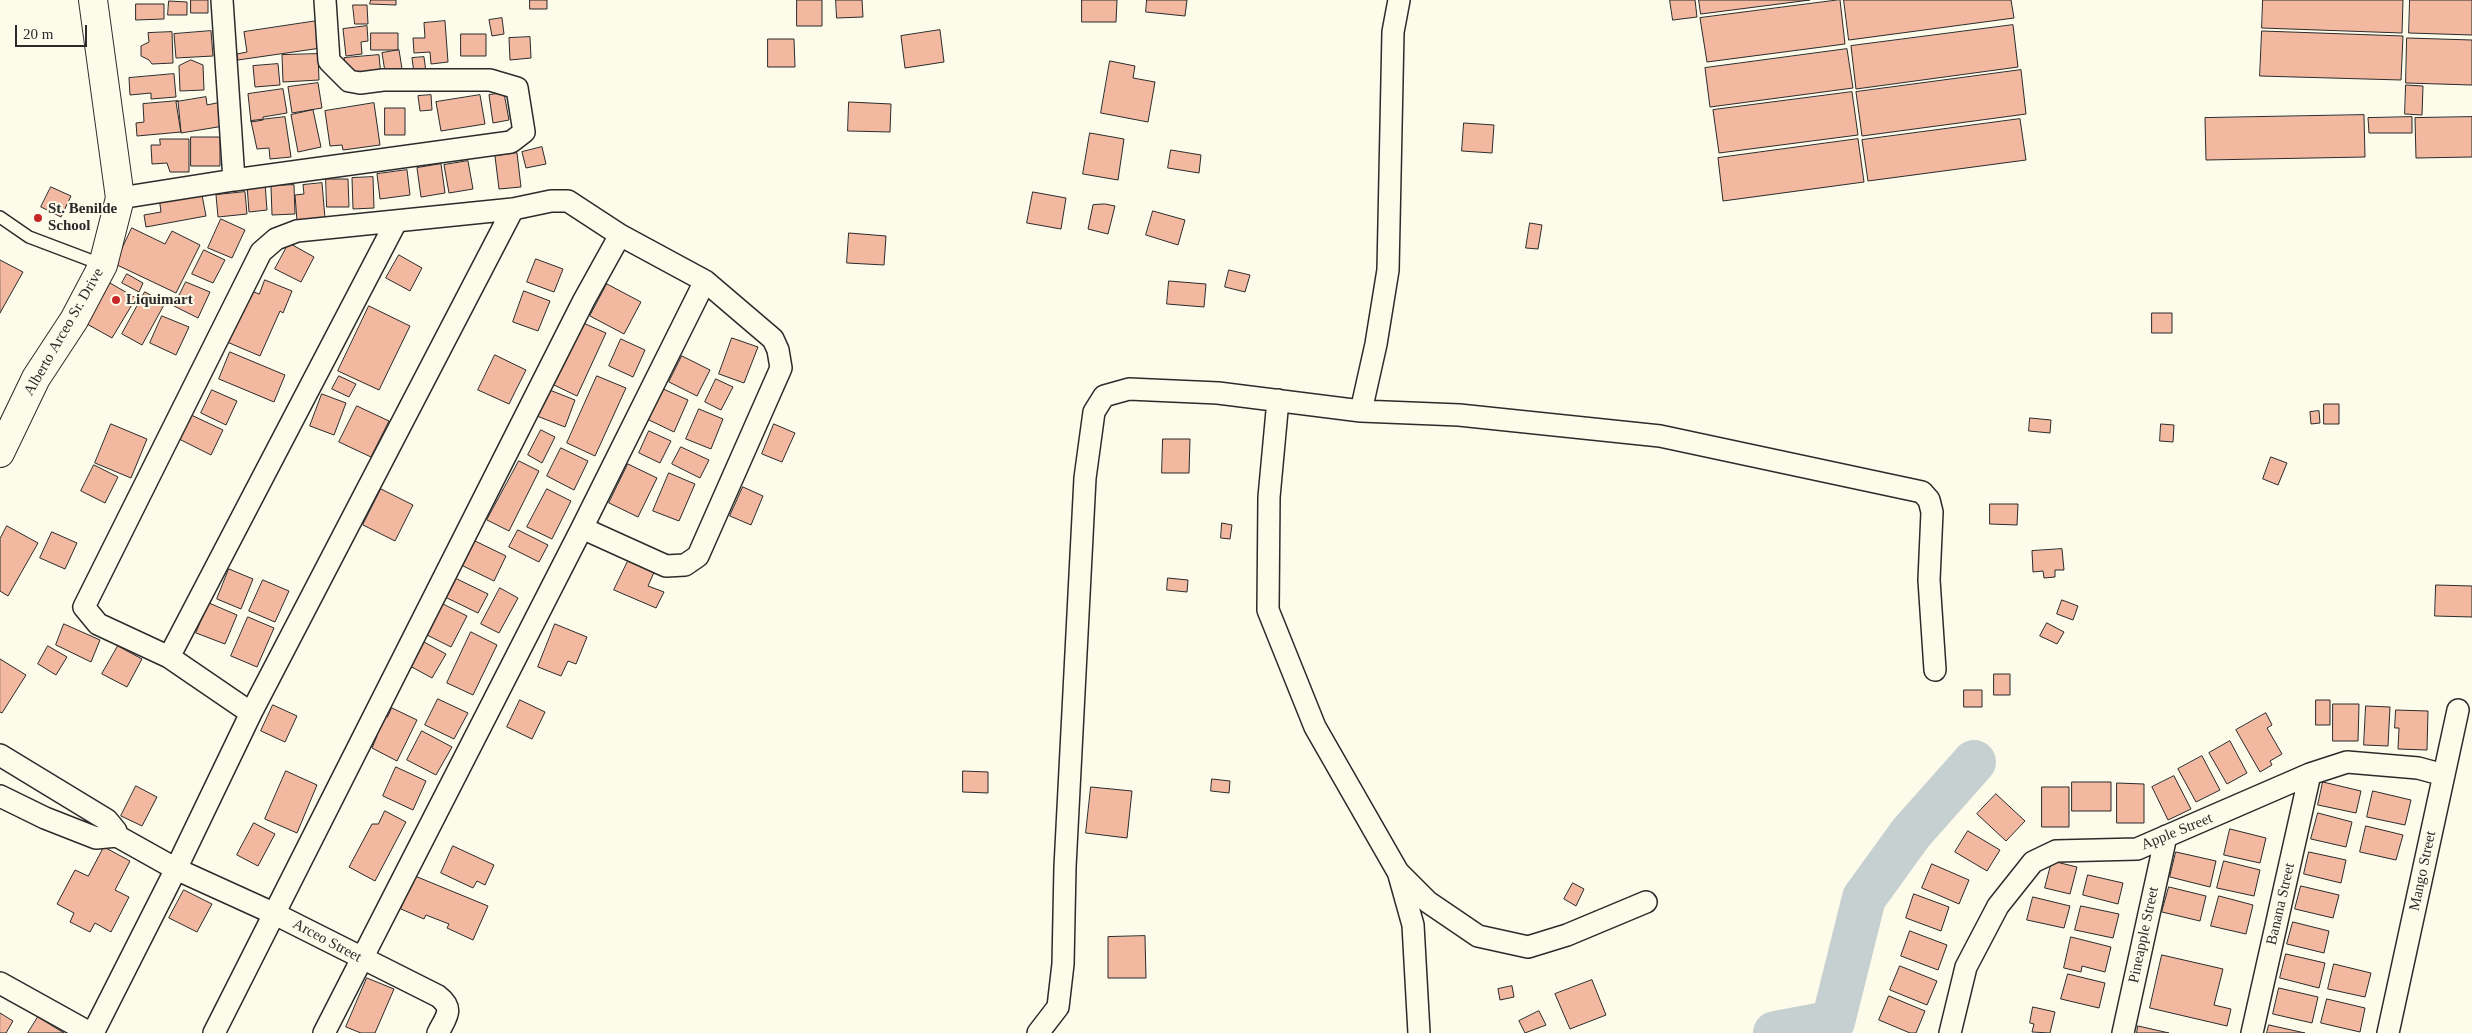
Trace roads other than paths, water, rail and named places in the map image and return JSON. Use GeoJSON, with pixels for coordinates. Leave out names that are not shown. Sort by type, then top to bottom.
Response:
{"type":"FeatureCollection","features":[{"type":"Feature","properties":{"kind":"street","name":"Alberto Arceo Sr. Drive"},"geometry":{"type":"LineString","coordinates":[[0,452],[36,378],[74,320],[103,264],[120,198],[93,0]]}},
{"type":"Feature","properties":{"kind":"street"},"geometry":{"type":"LineString","coordinates":[[222,0],[234,180]]}},
{"type":"Feature","properties":{"kind":"street"},"geometry":{"type":"LineString","coordinates":[[120,198],[234,180],[511,142],[524,132],[517,88],[498,82],[490,80],[383,80],[360,83],[349,81],[329,61],[325,0]]}},
{"type":"Feature","properties":{"kind":"street"},"geometry":{"type":"LineString","coordinates":[[1361,411],[1376,344],[1388,270],[1393,32],[1399,0]]}},
{"type":"Feature","properties":{"kind":"street"},"geometry":{"type":"LineString","coordinates":[[251,713],[169,657],[98,624],[84,607],[85,601],[261,252],[276,239],[297,231],[396,222],[513,209],[551,201],[568,201],[620,234],[705,281],[773,339],[778,350],[780,368],[698,556],[685,565],[666,566],[582,528]]}},
{"type":"Feature","properties":{"kind":"street"},"geometry":{"type":"LineString","coordinates":[[1,985],[92,1033],[176,869],[251,713],[513,209]]}},
{"type":"Feature","properties":{"kind":"street"},"geometry":{"type":"LineString","coordinates":[[169,657],[396,222]]}},
{"type":"Feature","properties":{"kind":"street"},"geometry":{"type":"LineString","coordinates":[[214,1033],[584,300],[620,234]]}},
{"type":"Feature","properties":{"kind":"street"},"geometry":{"type":"LineString","coordinates":[[324,1033],[360,959],[582,528],[705,281]]}},
{"type":"Feature","properties":{"kind":"street"},"geometry":{"type":"LineString","coordinates":[[1038,1033],[1058,1007],[1063,964],[1065,867],[1085,478],[1094,412],[1104,396],[1129,389],[1218,393],[1361,411],[1459,415],[1660,436],[1922,492],[1929,500],[1932,512],[1929,580],[1935,670]]}},
{"type":"Feature","properties":{"kind":"street"},"geometry":{"type":"LineString","coordinates":[[1278,400],[1269,497],[1268,610],[1315,727],[1398,872],[1413,925],[1419,1033]]}},
{"type":"Feature","properties":{"kind":"street","name":"Mango Street"},"geometry":{"type":"LineString","coordinates":[[2388,1033],[2458,710]]}},
{"type":"Feature","properties":{"kind":"street"},"geometry":{"type":"LineString","coordinates":[[0,755],[107,820],[116,831],[117,836],[96,838],[45,818],[0,796]]}},
{"type":"Feature","properties":{"kind":"street","name":"Apple Street"},"geometry":{"type":"LineString","coordinates":[[1950,1033],[1966,967],[1998,906],[2033,862],[2056,851],[2137,848],[2310,774],[2346,762],[2418,768],[2444,775]]}},
{"type":"Feature","properties":{"kind":"street","name":"Banana Street"},"geometry":{"type":"LineString","coordinates":[[2252,1033],[2310,774]]}},
{"type":"Feature","properties":{"kind":"street"},"geometry":{"type":"LineString","coordinates":[[45,818],[58,790]]}},
{"type":"Feature","properties":{"kind":"street","name":"Arceo Street"},"geometry":{"type":"LineString","coordinates":[[117,836],[176,869],[275,914],[360,959],[438,996],[447,1004],[447,1014],[438,1033]]}},
{"type":"Feature","properties":{"kind":"street","name":"Pineapple Street"},"geometry":{"type":"LineString","coordinates":[[2122,1033],[2166,836]]}},
{"type":"Feature","properties":{"kind":"street"},"geometry":{"type":"LineString","coordinates":[[1398,872],[1428,902],[1478,936],[1528,947],[1567,935],[1646,902]]}},
{"type":"Feature","properties":{"kind":"lane"},"geometry":{"type":"LineString","coordinates":[[0,217],[29,237],[103,264]]}},
{"type":"Feature","properties":{"kind":"waterway"},"geometry":{"type":"LineString","coordinates":[[1775,1033],[1833,1022],[1864,898],[1911,833],[1974,762]]}},
{"type":"Feature","properties":{"kind":"place","name":"St. Benilde School"},"geometry":{"type":"Point","coordinates":[38,218]}},
{"type":"Feature","properties":{"kind":"place","name":"Liquimart"},"geometry":{"type":"Point","coordinates":[116,300]}}]}
